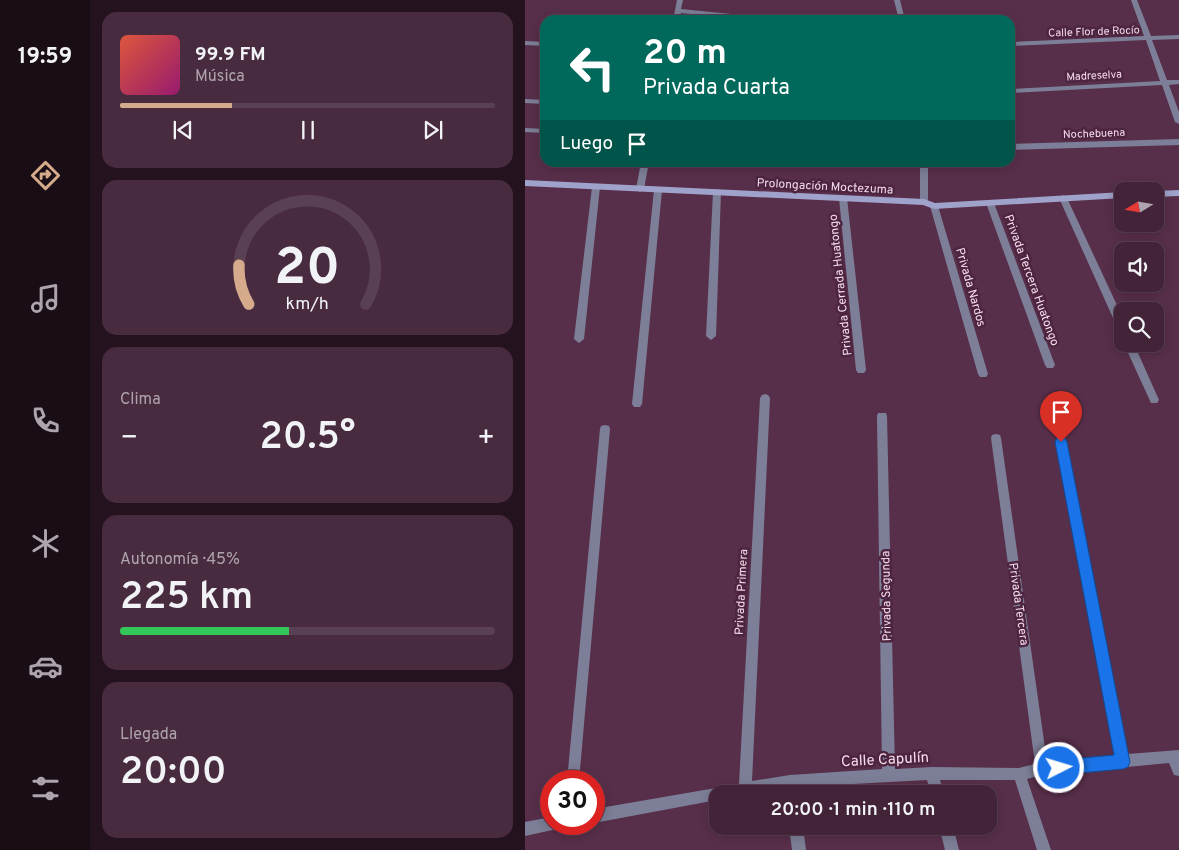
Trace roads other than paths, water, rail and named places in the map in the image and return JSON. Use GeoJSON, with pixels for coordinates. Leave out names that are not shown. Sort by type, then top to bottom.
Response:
{"type":"FeatureCollection","features":[{"type":"Feature","properties":{"kind":"main road","name":"Prolongación Moctezuma"},"geometry":{"type":"LineString","coordinates":[[525,183],[924,202],[934,206],[1114,195]]}},
{"type":"Feature","properties":{"kind":"main road"},"geometry":{"type":"LineString","coordinates":[[1164,194],[1179,193]]}},
{"type":"Feature","properties":{"kind":"street"},"geometry":{"type":"LineString","coordinates":[[676,15],[680,0]]}},
{"type":"Feature","properties":{"kind":"street"},"geometry":{"type":"LineString","coordinates":[[897,0],[901,15]]}},
{"type":"Feature","properties":{"kind":"street"},"geometry":{"type":"LineString","coordinates":[[1134,0],[1179,122]]}},
{"type":"Feature","properties":{"kind":"street"},"geometry":{"type":"LineString","coordinates":[[677,11],[719,15]]}},
{"type":"Feature","properties":{"kind":"street","name":"Calle Flor de Rocío"},"geometry":{"type":"LineString","coordinates":[[1015,44],[1179,37]]}},
{"type":"Feature","properties":{"kind":"street"},"geometry":{"type":"LineString","coordinates":[[525,43],[540,44]]}},
{"type":"Feature","properties":{"kind":"street","name":"Madreselva"},"geometry":{"type":"LineString","coordinates":[[1015,91],[1179,82]]}},
{"type":"Feature","properties":{"kind":"street"},"geometry":{"type":"LineString","coordinates":[[525,101],[540,102]]}},
{"type":"Feature","properties":{"kind":"street"},"geometry":{"type":"LineString","coordinates":[[525,130],[540,131]]}},
{"type":"Feature","properties":{"kind":"street","name":"Nochebuena"},"geometry":{"type":"LineString","coordinates":[[1015,147],[1179,142]]}},
{"type":"Feature","properties":{"kind":"street"},"geometry":{"type":"LineString","coordinates":[[640,189],[644,167]]}},
{"type":"Feature","properties":{"kind":"street"},"geometry":{"type":"LineString","coordinates":[[924,167],[924,202]]}},
{"type":"Feature","properties":{"kind":"street"},"geometry":{"type":"LineString","coordinates":[[579,339],[596,187]]}},
{"type":"Feature","properties":{"kind":"street"},"geometry":{"type":"LineString","coordinates":[[637,404],[658,190]]}},
{"type":"Feature","properties":{"kind":"street"},"geometry":{"type":"LineString","coordinates":[[711,336],[717,192]]}},
{"type":"Feature","properties":{"kind":"street","name":"Privada Cerrada Huatongo"},"geometry":{"type":"LineString","coordinates":[[843,198],[861,370]]}},
{"type":"Feature","properties":{"kind":"street"},"geometry":{"type":"LineString","coordinates":[[1063,198],[1114,309]]}},
{"type":"Feature","properties":{"kind":"street","name":"Privada Tercera Huatongo"},"geometry":{"type":"LineString","coordinates":[[990,203],[1050,365]]}},
{"type":"Feature","properties":{"kind":"street","name":"Privada Nardos"},"geometry":{"type":"LineString","coordinates":[[934,206],[983,374]]}},
{"type":"Feature","properties":{"kind":"street"},"geometry":{"type":"LineString","coordinates":[[1133,352],[1155,400]]}},
{"type":"Feature","properties":{"kind":"street","name":"Privada Primera"},"geometry":{"type":"LineString","coordinates":[[745,785],[765,398]]}},
{"type":"Feature","properties":{"kind":"street","name":"Privada Segunda"},"geometry":{"type":"LineString","coordinates":[[882,416],[889,775]]}},
{"type":"Feature","properties":{"kind":"street"},"geometry":{"type":"LineString","coordinates":[[574,770],[605,429]]}},
{"type":"Feature","properties":{"kind":"street","name":"Privada Tercera"},"geometry":{"type":"LineString","coordinates":[[997,438],[1043,769]]}},
{"type":"Feature","properties":{"kind":"street"},"geometry":{"type":"LineString","coordinates":[[1061,442],[1123,762]]}},
{"type":"Feature","properties":{"kind":"street"},"geometry":{"type":"LineString","coordinates":[[1176,756],[1179,770]]}},
{"type":"Feature","properties":{"kind":"street","name":"Calle Capulín"},"geometry":{"type":"LineString","coordinates":[[807,785],[889,775],[932,773],[1019,774],[1043,769],[1176,756]]}},
{"type":"Feature","properties":{"kind":"street"},"geometry":{"type":"LineString","coordinates":[[932,773],[935,785]]}},
{"type":"Feature","properties":{"kind":"street"},"geometry":{"type":"LineString","coordinates":[[1019,774],[1044,850]]}},
{"type":"Feature","properties":{"kind":"street","name":"Calle Capulín"},"geometry":{"type":"LineString","coordinates":[[605,814],[709,795]]}},
{"type":"Feature","properties":{"kind":"street"},"geometry":{"type":"LineString","coordinates":[[525,829],[540,826]]}},
{"type":"Feature","properties":{"kind":"street"},"geometry":{"type":"LineString","coordinates":[[797,835],[799,850]]}},
{"type":"Feature","properties":{"kind":"street"},"geometry":{"type":"LineString","coordinates":[[949,835],[953,850]]}}]}
